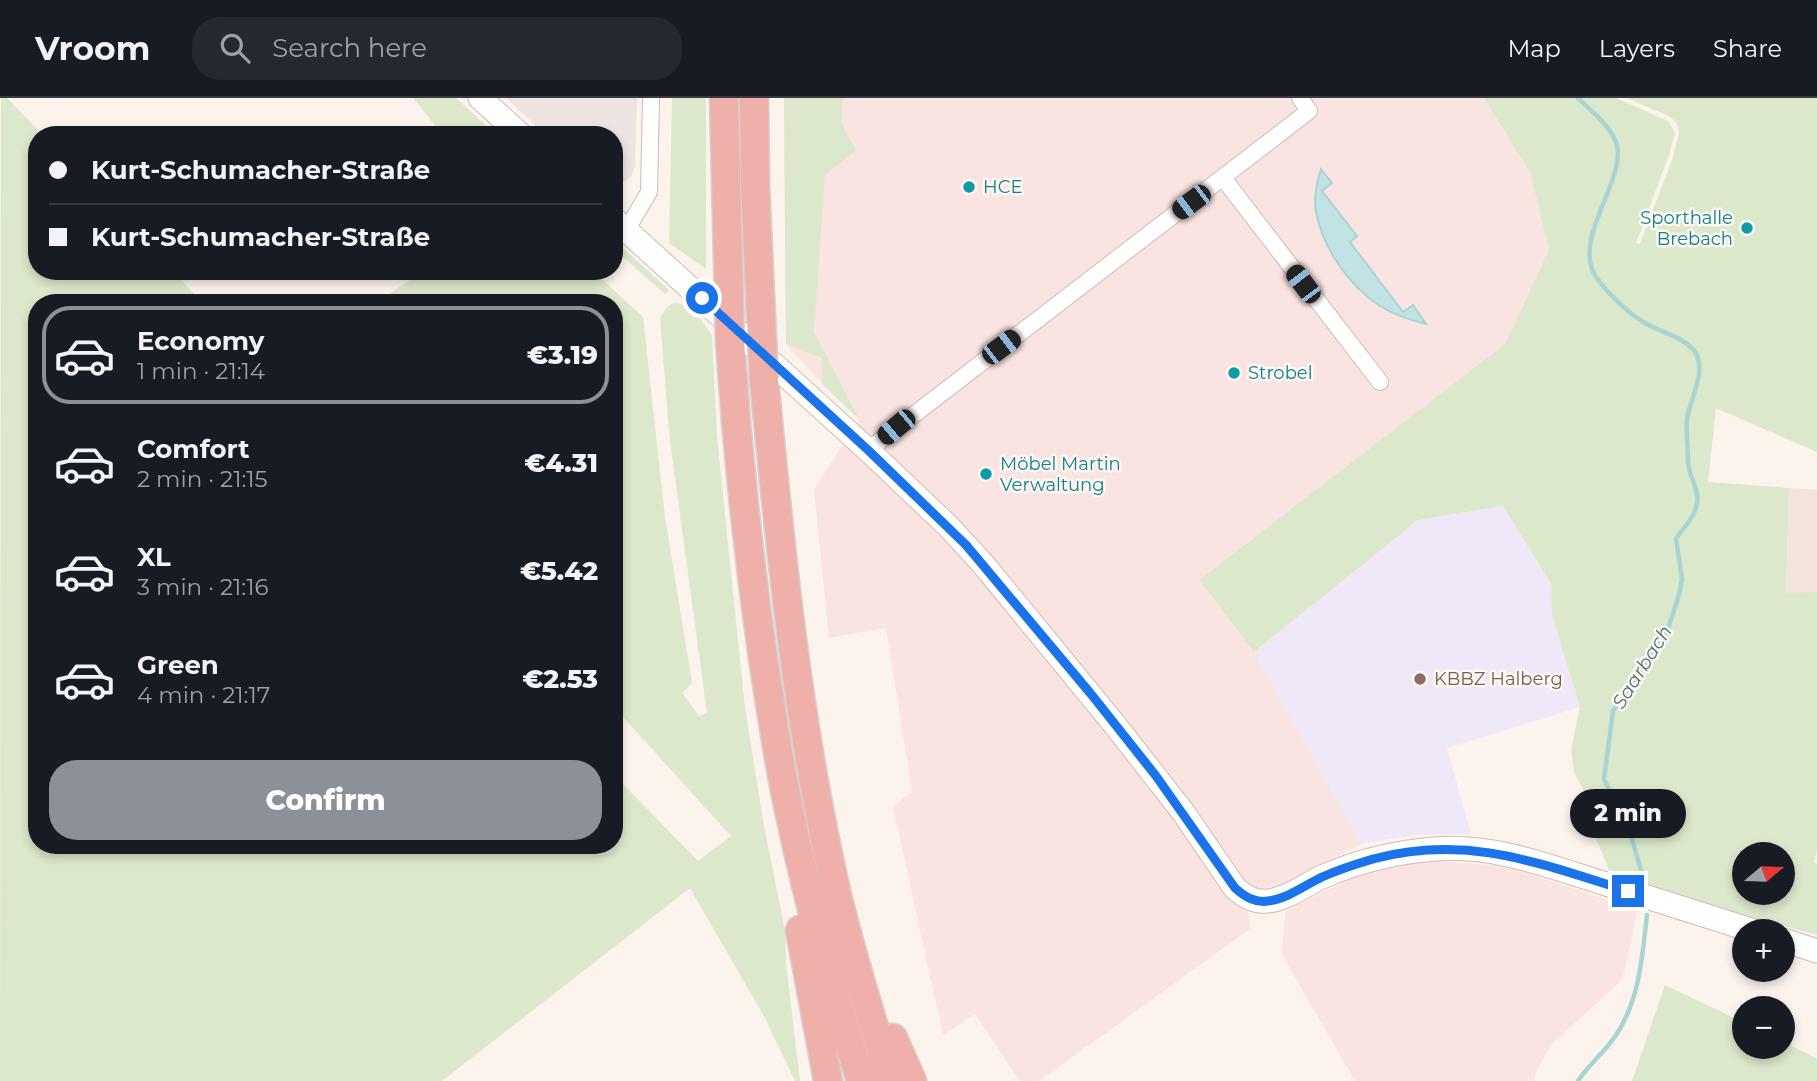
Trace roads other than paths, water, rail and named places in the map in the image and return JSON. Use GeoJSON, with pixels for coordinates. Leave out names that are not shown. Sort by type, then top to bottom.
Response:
{"type":"FeatureCollection","features":[{"type":"Feature","properties":{"kind":"highway"},"geometry":{"type":"LineString","coordinates":[[724,98],[730,342],[738,456],[753,590],[788,809],[827,967],[861,1081]]}},
{"type":"Feature","properties":{"kind":"highway"},"geometry":{"type":"LineString","coordinates":[[754,98],[764,379],[784,583],[822,821],[850,946],[890,1081]]}},
{"type":"Feature","properties":{"kind":"highway"},"geometry":{"type":"LineString","coordinates":[[788,809],[799,922],[828,1081]]}},
{"type":"Feature","properties":{"kind":"highway"},"geometry":{"type":"LineString","coordinates":[[850,946],[912,1081]]}},
{"type":"Feature","properties":{"kind":"street"},"geometry":{"type":"LineString","coordinates":[[480,98],[511,126]]}},
{"type":"Feature","properties":{"kind":"street"},"geometry":{"type":"LineString","coordinates":[[623,222],[649,192],[651,98]]}},
{"type":"Feature","properties":{"kind":"street"},"geometry":{"type":"LineString","coordinates":[[868,450],[1309,111],[1300,98]]}},
{"type":"Feature","properties":{"kind":"street"},"geometry":{"type":"LineString","coordinates":[[1223,178],[1380,382]]}},
{"type":"Feature","properties":{"kind":"street"},"geometry":{"type":"LineString","coordinates":[[623,228],[948,526],[1166,789],[1235,888],[1251,900],[1268,901],[1279,898],[1323,877],[1372,859],[1407,852],[1454,848],[1511,855],[1732,924]]}},
{"type":"Feature","properties":{"kind":"street"},"geometry":{"type":"LineString","coordinates":[[1795,944],[1817,951]]}},
{"type":"Feature","properties":{"kind":"water"},"geometry":{"type":"Polygon","coordinates":[[[1321,169],[1332,183],[1322,191],[1357,236],[1350,242],[1403,312],[1413,305],[1426,324],[1402,317],[1380,306],[1358,288],[1339,265],[1319,226],[1315,207],[1321,169]]]}},
{"type":"Feature","properties":{"kind":"waterway","name":"Saarbach"},"geometry":{"type":"LineString","coordinates":[[1578,98],[1607,127],[1618,151],[1612,182],[1592,234],[1590,250],[1594,273],[1606,290],[1631,313],[1692,348],[1699,364],[1687,419],[1689,467],[1697,498],[1694,513],[1676,539],[1682,579],[1679,595],[1667,632],[1613,711],[1604,779],[1630,832],[1646,888]]}},
{"type":"Feature","properties":{"kind":"waterway","name":"Saarbach"},"geometry":{"type":"LineString","coordinates":[[1578,1081],[1612,1041],[1630,1007],[1639,977],[1647,915]]}},
{"type":"Feature","properties":{"kind":"place","name":"HCE"},"geometry":{"type":"Point","coordinates":[969,187]}},
{"type":"Feature","properties":{"kind":"place","name":"Sporthalle Brebach"},"geometry":{"type":"Point","coordinates":[1747,228]}},
{"type":"Feature","properties":{"kind":"place","name":"Strobel"},"geometry":{"type":"Point","coordinates":[1234,373]}},
{"type":"Feature","properties":{"kind":"place","name":"Möbel Martin Verwaltung"},"geometry":{"type":"Point","coordinates":[986,474]}},
{"type":"Feature","properties":{"kind":"place","name":"KBBZ Halberg"},"geometry":{"type":"Point","coordinates":[1420,679]}}]}
